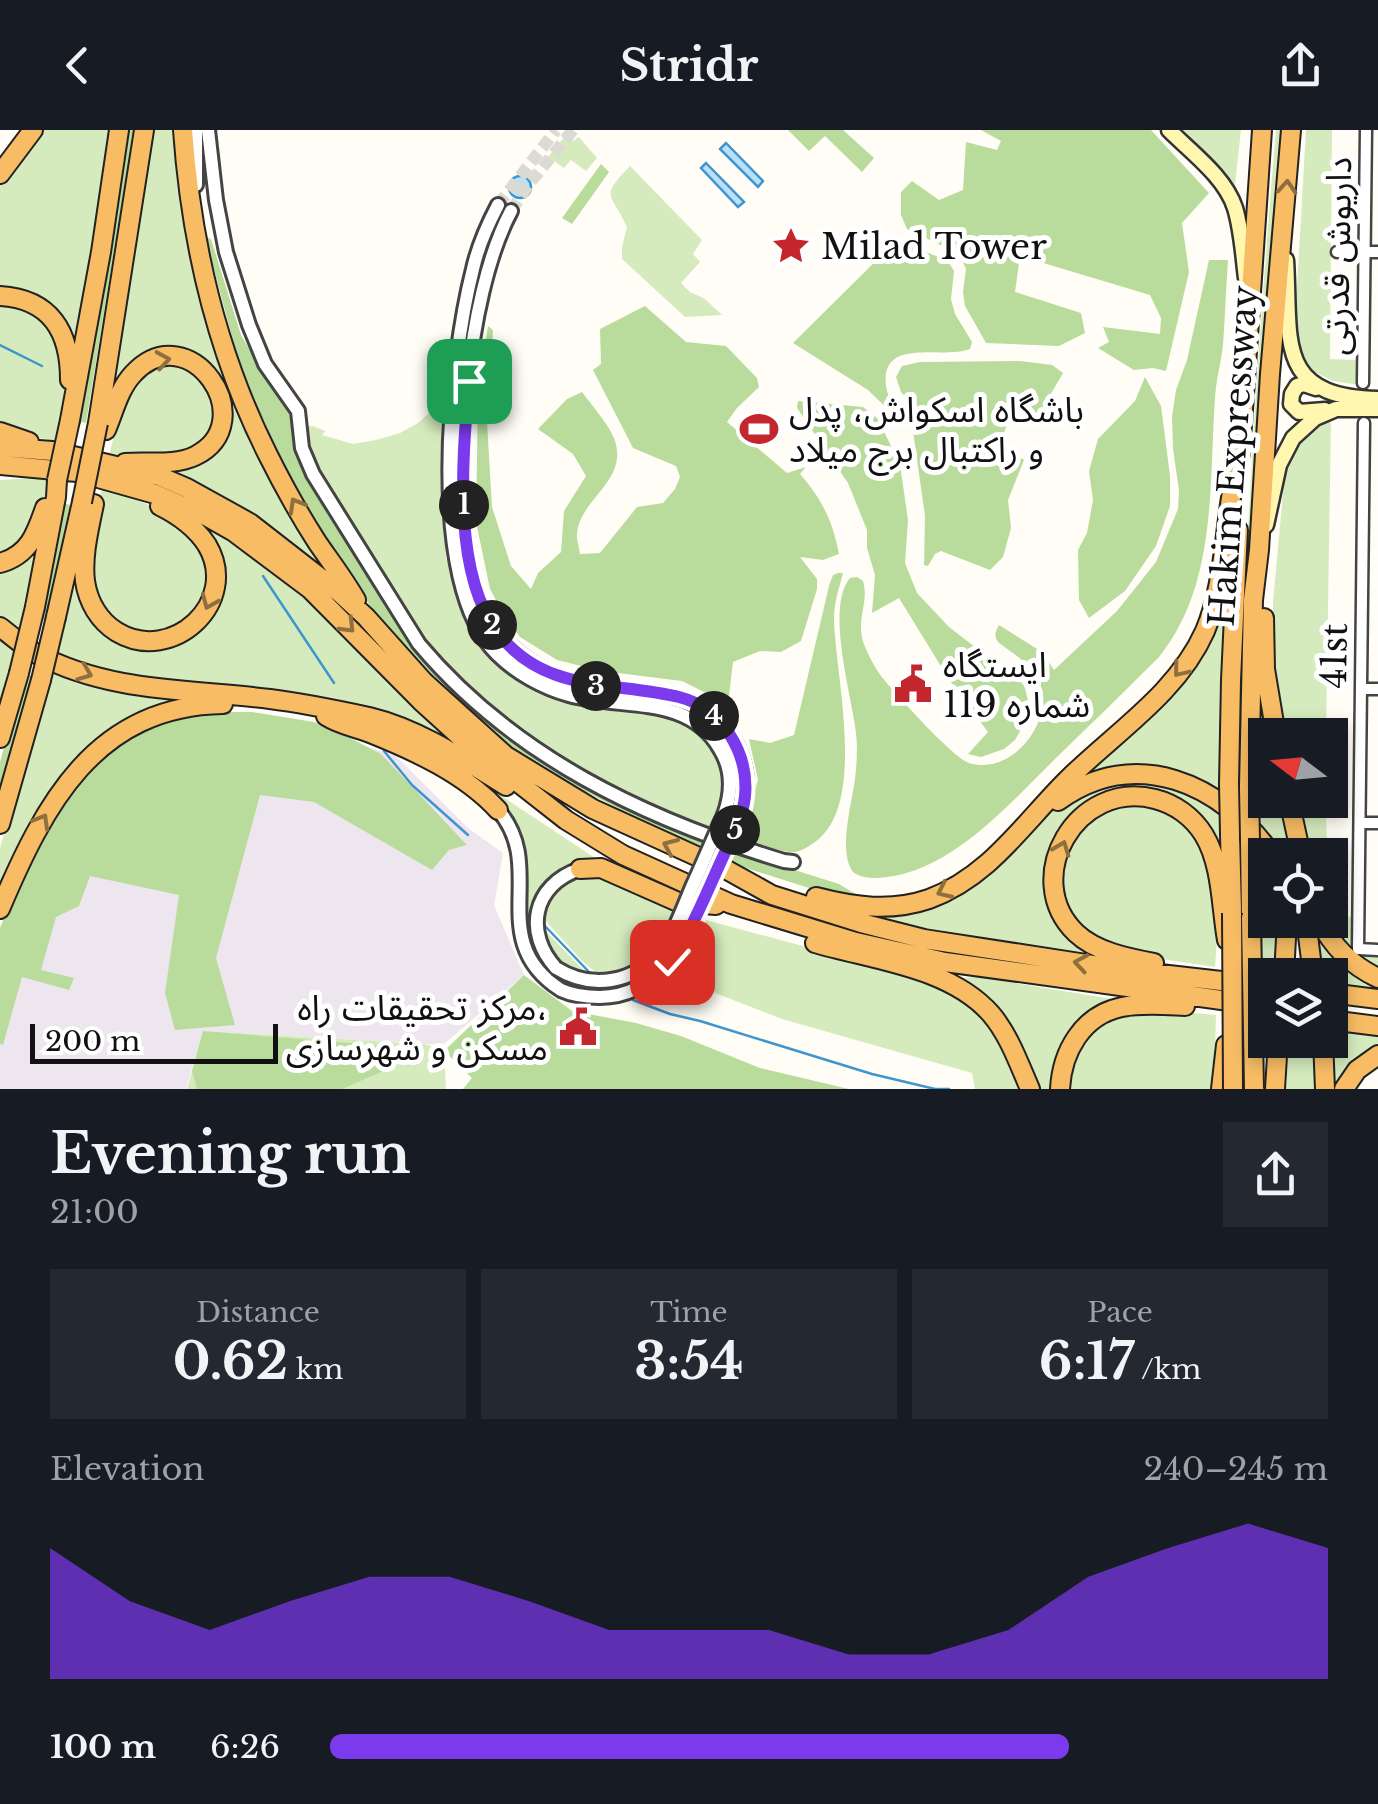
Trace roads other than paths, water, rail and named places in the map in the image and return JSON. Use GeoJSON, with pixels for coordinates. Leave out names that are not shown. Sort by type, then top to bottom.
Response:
{"type":"FeatureCollection","features":[{"type":"Feature","properties":{"kind":"highway"},"geometry":{"type":"LineString","coordinates":[[0,562],[13,559],[29,545],[70,420],[101,252],[118,130]]}},
{"type":"Feature","properties":{"kind":"highway"},"geometry":{"type":"LineString","coordinates":[[0,824],[99,462],[144,130]]}},
{"type":"Feature","properties":{"kind":"highway"},"geometry":{"type":"LineString","coordinates":[[183,130],[196,238],[206,287],[231,367],[268,454],[318,544],[366,617]]}},
{"type":"Feature","properties":{"kind":"highway","name":"Hakim Expressway"},"geometry":{"type":"LineString","coordinates":[[1232,964],[1229,784],[1240,444],[1262,130]]}},
{"type":"Feature","properties":{"kind":"highway","name":"Hakim Expressway"},"geometry":{"type":"LineString","coordinates":[[1254,1089],[1248,787],[1254,600],[1291,130]]}},
{"type":"Feature","properties":{"kind":"highway"},"geometry":{"type":"LineString","coordinates":[[0,171],[32,132]]}},
{"type":"Feature","properties":{"kind":"highway"},"geometry":{"type":"LineString","coordinates":[[0,296],[31,302],[60,328],[69,357],[70,420]]}},
{"type":"Feature","properties":{"kind":"highway"},"geometry":{"type":"LineString","coordinates":[[0,465],[53,479],[99,462],[177,461],[203,451],[217,434],[222,412],[218,389],[207,372],[191,361],[159,357],[131,376],[102,426]]}},
{"type":"Feature","properties":{"kind":"highway"},"geometry":{"type":"LineString","coordinates":[[0,432],[53,479]]}},
{"type":"Feature","properties":{"kind":"highway"},"geometry":{"type":"LineString","coordinates":[[726,870],[838,903],[872,908],[929,899],[963,882],[997,856],[1066,782],[1157,697],[1197,646],[1219,585],[1240,444]]}},
{"type":"Feature","properties":{"kind":"highway"},"geometry":{"type":"LineString","coordinates":[[0,447],[53,479]]}},
{"type":"Feature","properties":{"kind":"highway"},"geometry":{"type":"LineString","coordinates":[[99,462],[172,482],[250,523],[366,617],[424,682],[506,756],[593,809],[772,895],[924,938],[1089,965],[1248,984]]}},
{"type":"Feature","properties":{"kind":"highway"},"geometry":{"type":"LineString","coordinates":[[0,477],[53,479],[77,472],[154,494],[234,532],[333,610],[465,741],[566,820]]}},
{"type":"Feature","properties":{"kind":"highway"},"geometry":{"type":"LineString","coordinates":[[0,738],[35,607],[53,479]]}},
{"type":"Feature","properties":{"kind":"highway"},"geometry":{"type":"LineString","coordinates":[[88,503],[84,575],[89,598],[102,620],[127,637],[154,642],[178,636],[202,618],[209,606],[217,572],[207,546],[172,512],[119,485]]}},
{"type":"Feature","properties":{"kind":"highway"},"geometry":{"type":"LineString","coordinates":[[1259,557],[1266,669],[1273,718]]}},
{"type":"Feature","properties":{"kind":"highway"},"geometry":{"type":"LineString","coordinates":[[0,627],[36,654],[97,678],[141,687],[309,705],[405,729],[623,855],[794,936],[950,983],[992,1015],[1030,1089]]}},
{"type":"Feature","properties":{"kind":"highway"},"geometry":{"type":"LineString","coordinates":[[0,909],[51,806],[76,770],[100,747],[134,725],[174,711],[206,704],[271,699]]}},
{"type":"Feature","properties":{"kind":"highway"},"geometry":{"type":"LineString","coordinates":[[309,705],[337,722],[368,732],[450,772],[498,810]]}},
{"type":"Feature","properties":{"kind":"highway"},"geometry":{"type":"LineString","coordinates":[[1024,828],[1068,794],[1090,783],[1118,776],[1162,776],[1220,800],[1258,838]]}},
{"type":"Feature","properties":{"kind":"highway"},"geometry":{"type":"LineString","coordinates":[[1212,980],[1178,966],[1118,954],[1088,942],[1069,924],[1055,892],[1055,868],[1068,831],[1085,814],[1110,800],[1134,796],[1156,800],[1174,806],[1194,821],[1206,838],[1215,861],[1232,964],[1233,1089]]}},
{"type":"Feature","properties":{"kind":"highway"},"geometry":{"type":"LineString","coordinates":[[580,870],[600,868],[614,872],[678,902],[739,907],[856,942],[945,962],[1235,1009]]}},
{"type":"Feature","properties":{"kind":"highway"},"geometry":{"type":"LineString","coordinates":[[1326,938],[1343,956],[1378,978]]}},
{"type":"Feature","properties":{"kind":"highway"},"geometry":{"type":"LineString","coordinates":[[1348,995],[1378,999]]}},
{"type":"Feature","properties":{"kind":"highway"},"geometry":{"type":"LineString","coordinates":[[1060,1089],[1068,1050],[1090,1023],[1104,1013],[1143,1005],[1248,1008]]}},
{"type":"Feature","properties":{"kind":"highway"},"geometry":{"type":"LineString","coordinates":[[1221,1089],[1235,1009]]}},
{"type":"Feature","properties":{"kind":"highway"},"geometry":{"type":"LineString","coordinates":[[1348,1013],[1378,1016]]}},
{"type":"Feature","properties":{"kind":"highway"},"geometry":{"type":"LineString","coordinates":[[1348,1022],[1378,1026]]}},
{"type":"Feature","properties":{"kind":"highway"},"geometry":{"type":"LineString","coordinates":[[1344,1089],[1357,1070],[1378,1055]]}},
{"type":"Feature","properties":{"kind":"highway"},"geometry":{"type":"LineString","coordinates":[[1275,1089],[1277,1058]]}},
{"type":"Feature","properties":{"kind":"highway"},"geometry":{"type":"LineString","coordinates":[[1324,1058],[1324,1089]]}},
{"type":"Feature","properties":{"kind":"main road"},"geometry":{"type":"LineString","coordinates":[[1170,130],[1213,173],[1233,202],[1251,316]]}},
{"type":"Feature","properties":{"kind":"main road"},"geometry":{"type":"LineString","coordinates":[[1284,225],[1290,346],[1304,377],[1329,392]]}},
{"type":"Feature","properties":{"kind":"main road"},"geometry":{"type":"LineString","coordinates":[[1378,398],[1349,398],[1300,384],[1294,389],[1290,404],[1299,412],[1378,409]]}},
{"type":"Feature","properties":{"kind":"main road"},"geometry":{"type":"LineString","coordinates":[[1259,557],[1285,449],[1302,428],[1336,408]]}},
{"type":"Feature","properties":{"kind":"street"},"geometry":{"type":"LineString","coordinates":[[196,130],[196,238]]}},
{"type":"Feature","properties":{"kind":"street"},"geometry":{"type":"LineString","coordinates":[[208,130],[226,252],[265,364],[298,411],[302,448],[313,474],[419,644],[485,711],[529,746],[586,781],[707,837],[794,862]]}},
{"type":"Feature","properties":{"kind":"street","name":"داریوش قدرتی"},"geometry":{"type":"LineString","coordinates":[[1363,383],[1366,130]]}},
{"type":"Feature","properties":{"kind":"street"},"geometry":{"type":"LineString","coordinates":[[498,810],[514,837],[519,856],[522,943],[530,961],[539,974],[561,990],[586,997],[621,995],[642,986],[672,962],[738,822],[746,793],[745,769],[731,736],[712,714],[681,698],[544,686],[512,666],[489,645],[478,615],[463,594],[450,473],[454,386],[479,272],[504,208]]}},
{"type":"Feature","properties":{"kind":"street"},"geometry":{"type":"LineString","coordinates":[[1337,252],[1378,252]]}},
{"type":"Feature","properties":{"kind":"street","name":"41st"},"geometry":{"type":"LineString","coordinates":[[1364,423],[1358,950],[1378,950]]}},
{"type":"Feature","properties":{"kind":"street"},"geometry":{"type":"LineString","coordinates":[[1363,550],[1378,550]]}},
{"type":"Feature","properties":{"kind":"street"},"geometry":{"type":"LineString","coordinates":[[1361,689],[1378,689]]}},
{"type":"Feature","properties":{"kind":"street"},"geometry":{"type":"LineString","coordinates":[[580,870],[554,882],[541,900],[536,918],[538,944],[556,968],[582,981],[613,981],[631,975],[659,953],[671,934],[730,795],[727,763],[713,738],[698,723],[678,712],[583,691]]}},
{"type":"Feature","properties":{"kind":"street"},"geometry":{"type":"LineString","coordinates":[[1360,823],[1378,824]]}},
{"type":"Feature","properties":{"kind":"water"},"geometry":{"type":"Polygon","coordinates":[[[726,143],[763,181],[758,187],[720,149],[726,143]]]}},
{"type":"Feature","properties":{"kind":"water"},"geometry":{"type":"Polygon","coordinates":[[[706,163],[744,202],[738,207],[701,168],[706,163]]]}},
{"type":"Feature","properties":{"kind":"water"},"geometry":{"type":"Polygon","coordinates":[[[520,176],[528,179],[528,195],[520,198],[512,195],[509,187],[512,179],[520,176]]]}},
{"type":"Feature","properties":{"kind":"waterway"},"geometry":{"type":"LineString","coordinates":[[0,345],[42,366]]}},
{"type":"Feature","properties":{"kind":"waterway"},"geometry":{"type":"LineString","coordinates":[[263,576],[334,683]]}},
{"type":"Feature","properties":{"kind":"waterway"},"geometry":{"type":"LineString","coordinates":[[384,751],[412,785],[468,835]]}},
{"type":"Feature","properties":{"kind":"waterway"},"geometry":{"type":"LineString","coordinates":[[543,924],[591,974]]}},
{"type":"Feature","properties":{"kind":"waterway"},"geometry":{"type":"LineString","coordinates":[[633,1000],[872,1074],[949,1089]]}},
{"type":"Feature","properties":{"kind":"tunnel"},"geometry":{"type":"LineString","coordinates":[[498,205],[556,130]]}},
{"type":"Feature","properties":{"kind":"tunnel"},"geometry":{"type":"LineString","coordinates":[[511,211],[573,130]]}},
{"type":"Feature","properties":{"kind":"place","name":"Milad Tower"},"geometry":{"type":"Point","coordinates":[791,246]}},
{"type":"Feature","properties":{"kind":"place","name":"باشگاه اسکواش، پدل و راکتبال برج میلاد"},"geometry":{"type":"Point","coordinates":[759,429]}},
{"type":"Feature","properties":{"kind":"place","name":"ایستگاه شماره 119"},"geometry":{"type":"Point","coordinates":[913,684]}},
{"type":"Feature","properties":{"kind":"place","name":"مرکز تحقیقات راه، مسکن و شهرسازی"},"geometry":{"type":"Point","coordinates":[578,1027]}}]}
